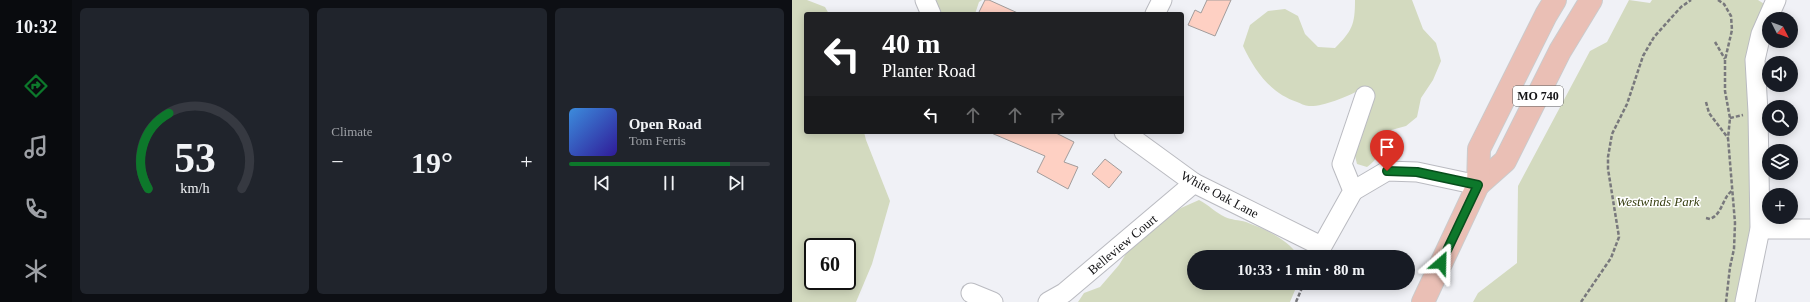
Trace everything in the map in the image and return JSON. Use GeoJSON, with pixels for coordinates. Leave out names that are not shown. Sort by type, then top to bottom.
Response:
{"type":"FeatureCollection","features":[{"type":"Feature","properties":{"kind":"main road","name":"MO 740"},"geometry":{"type":"LineString","coordinates":[[1478,185],[1479,148],[1546,15],[1556,0]]}},
{"type":"Feature","properties":{"kind":"main road","name":"MO 740"},"geometry":{"type":"LineString","coordinates":[[1423,302],[1478,185],[1505,161],[1560,51],[1591,0]]}},
{"type":"Feature","properties":{"kind":"street"},"geometry":{"type":"LineString","coordinates":[[925,0],[930,12]]}},
{"type":"Feature","properties":{"kind":"street"},"geometry":{"type":"LineString","coordinates":[[1157,12],[1162,0]]}},
{"type":"Feature","properties":{"kind":"street"},"geometry":{"type":"LineString","coordinates":[[1745,302],[1760,229],[1758,112],[1755,60],[1761,34],[1776,0]]}},
{"type":"Feature","properties":{"kind":"street"},"geometry":{"type":"LineString","coordinates":[[1352,191],[1342,164],[1365,96]]}},
{"type":"Feature","properties":{"kind":"street","name":"White Oak Lane"},"geometry":{"type":"LineString","coordinates":[[1127,134],[1194,183],[1317,250]]}},
{"type":"Feature","properties":{"kind":"street"},"geometry":{"type":"LineString","coordinates":[[1320,250],[1352,191],[1387,171],[1417,172],[1478,185]]}},
{"type":"Feature","properties":{"kind":"street","name":"Belleview Court"},"geometry":{"type":"LineString","coordinates":[[1048,302],[1064,293],[1194,183]]}},
{"type":"Feature","properties":{"kind":"street"},"geometry":{"type":"LineString","coordinates":[[1760,229],[1810,230]]}},
{"type":"Feature","properties":{"kind":"street"},"geometry":{"type":"LineString","coordinates":[[971,293],[993,302]]}},
{"type":"Feature","properties":{"kind":"path"},"geometry":{"type":"LineString","coordinates":[[1581,302],[1611,258],[1619,237],[1618,223],[1614,211],[1608,169],[1608,157],[1612,134],[1627,104],[1643,56],[1654,37],[1681,7],[1691,0]]}},
{"type":"Feature","properties":{"kind":"path"},"geometry":{"type":"LineString","coordinates":[[1718,0],[1724,4],[1731,16],[1732,30],[1725,60],[1724,91],[1730,118],[1728,138],[1735,223],[1734,249],[1730,267],[1726,302]]}},
{"type":"Feature","properties":{"kind":"path"},"geometry":{"type":"LineString","coordinates":[[1715,42],[1725,60]]}},
{"type":"Feature","properties":{"kind":"path"},"geometry":{"type":"LineString","coordinates":[[1706,102],[1709,113],[1728,138]]}},
{"type":"Feature","properties":{"kind":"path"},"geometry":{"type":"LineString","coordinates":[[1706,218],[1710,219],[1716,216],[1726,197],[1733,190]]}},
{"type":"Feature","properties":{"kind":"path"},"geometry":{"type":"LineString","coordinates":[[1296,302],[1301,290]]}},
{"type":"Feature","properties":{"kind":"green space"},"geometry":{"type":"Polygon","coordinates":[[[792,0],[807,0],[825,7],[828,12],[804,12],[804,134],[864,134],[890,201],[872,264],[856,302],[792,302],[792,0]]]}},
{"type":"Feature","properties":{"kind":"green space"},"geometry":{"type":"Polygon","coordinates":[[[933,0],[982,0],[979,2],[976,12],[940,12],[933,0]]]}},
{"type":"Feature","properties":{"kind":"green space"},"geometry":{"type":"Polygon","coordinates":[[[1355,0],[1412,0],[1423,29],[1436,43],[1441,61],[1433,80],[1421,98],[1417,117],[1406,126],[1384,132],[1378,156],[1367,167],[1357,164],[1354,152],[1358,91],[1341,99],[1320,105],[1306,106],[1287,98],[1271,87],[1258,72],[1243,46],[1250,25],[1268,11],[1285,9],[1298,16],[1305,34],[1318,47],[1335,48],[1349,32],[1353,22],[1355,0]]]}},
{"type":"Feature","properties":{"kind":"green space","name":"Westwinds Park"},"geometry":{"type":"Polygon","coordinates":[[[1629,0],[1650,3],[1652,0],[1758,0],[1772,9],[1771,12],[1762,12],[1760,229],[1745,302],[1473,302],[1478,293],[1517,263],[1518,186],[1590,51],[1607,42],[1629,0]]]}},
{"type":"Feature","properties":{"kind":"green space"},"geometry":{"type":"Polygon","coordinates":[[[1199,200],[1225,217],[1246,222],[1276,235],[1294,250],[1187,250],[1187,290],[1295,290],[1290,302],[1078,302],[1084,293],[1100,287],[1119,265],[1127,252],[1152,230],[1181,208],[1199,200]]]}},
{"type":"Feature","properties":{"kind":"building"},"geometry":{"type":"Polygon","coordinates":[[[985,0],[989,0],[1016,12],[979,12],[985,0]]]}},
{"type":"Feature","properties":{"kind":"building"},"geometry":{"type":"Polygon","coordinates":[[[1207,0],[1231,0],[1215,36],[1188,25],[1195,10],[1201,13],[1207,0]]]}},
{"type":"Feature","properties":{"kind":"building"},"geometry":{"type":"Polygon","coordinates":[[[994,134],[1058,134],[1074,142],[1064,162],[1078,167],[1068,189],[1037,172],[1045,156],[994,134]]]}},
{"type":"Feature","properties":{"kind":"building"},"geometry":{"type":"Polygon","coordinates":[[[1105,159],[1122,172],[1109,188],[1092,174],[1105,159]]]}},
{"type":"Feature","properties":{"kind":"route"},"geometry":{"type":"LineString","coordinates":[[1387,171],[1417,172],[1478,185],[1441,263]]}}]}
